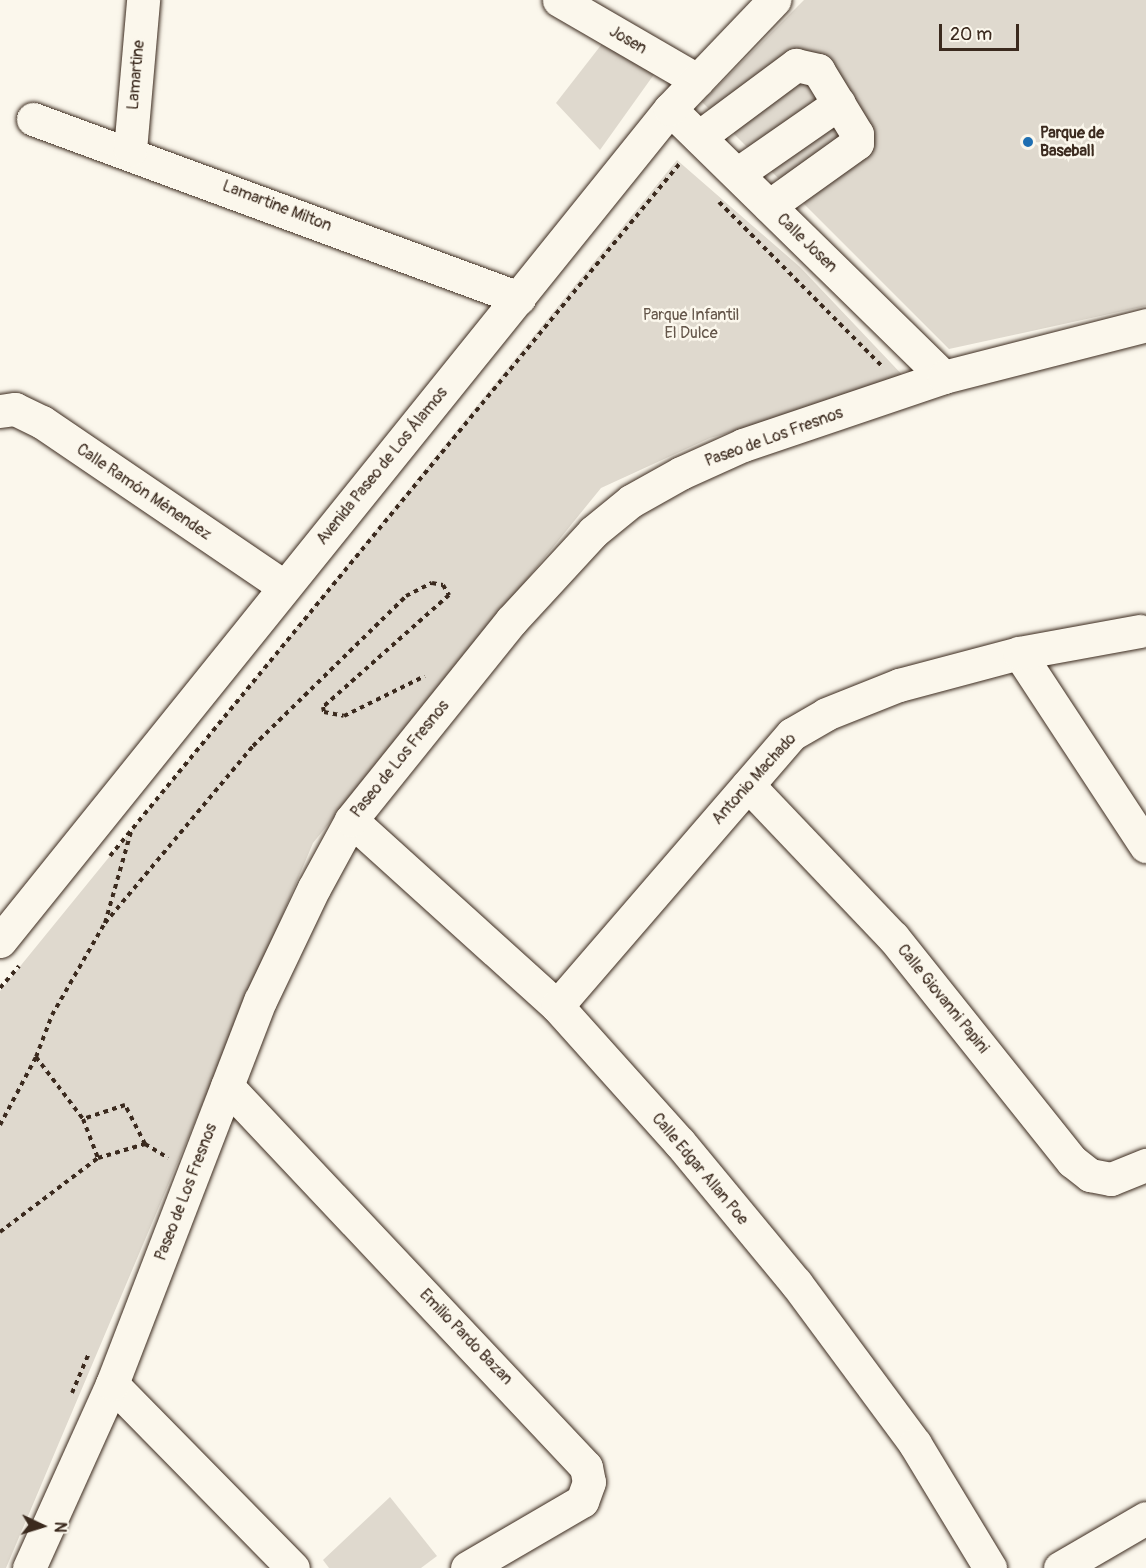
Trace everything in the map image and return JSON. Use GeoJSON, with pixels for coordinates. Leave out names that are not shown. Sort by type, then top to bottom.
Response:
{"type":"FeatureCollection","features":[{"type":"Feature","properties":{"kind":"street","name":"Lamartine"},"geometry":{"type":"LineString","coordinates":[[130,150],[142,0]]}},
{"type":"Feature","properties":{"kind":"street","name":"Josen"},"geometry":{"type":"LineString","coordinates":[[559,0],[697,80]]}},
{"type":"Feature","properties":{"kind":"street","name":"Avenida Paseo de Los Álamos"},"geometry":{"type":"LineString","coordinates":[[11,951],[122,818],[283,586],[519,298],[670,109],[774,0]]}},
{"type":"Feature","properties":{"kind":"street"},"geometry":{"type":"LineString","coordinates":[[699,137],[796,65],[818,70],[857,134],[857,144],[769,206]]}},
{"type":"Feature","properties":{"kind":"street"},"geometry":{"type":"LineString","coordinates":[[737,174],[839,103]]}},
{"type":"Feature","properties":{"kind":"street","name":"Calle Josen"},"geometry":{"type":"LineString","coordinates":[[670,109],[944,377]]}},
{"type":"Feature","properties":{"kind":"street","name":"Lamartine Milton"},"geometry":{"type":"LineString","coordinates":[[33,119],[130,150],[519,298]]}},
{"type":"Feature","properties":{"kind":"street","name":"Paseo de Los Fresnos"},"geometry":{"type":"LineString","coordinates":[[29,1568],[112,1384],[260,1001],[351,820],[511,621],[593,532],[631,501],[743,445],[944,377],[1145,326]]}},
{"type":"Feature","properties":{"kind":"street","name":"Calle Ramón Ménendez"},"geometry":{"type":"LineString","coordinates":[[0,411],[15,409],[42,422],[283,586]]}},
{"type":"Feature","properties":{"kind":"street","name":"Antonio Machado"},"geometry":{"type":"LineString","coordinates":[[557,1006],[792,734],[826,714],[899,685],[1018,652],[1140,631]]}},
{"type":"Feature","properties":{"kind":"street"},"geometry":{"type":"LineString","coordinates":[[1018,652],[1146,846]]}},
{"type":"Feature","properties":{"kind":"street","name":"Calle Giovanni Papini"},"geometry":{"type":"LineString","coordinates":[[748,785],[893,937],[1072,1161],[1090,1175],[1111,1179],[1146,1165]]}},
{"type":"Feature","properties":{"kind":"street","name":"Calle Edgar Allan Poe"},"geometry":{"type":"LineString","coordinates":[[351,820],[557,1006],[796,1283],[915,1444],[990,1568]]}},
{"type":"Feature","properties":{"kind":"street","name":"Emilio Pardo Bazan"},"geometry":{"type":"LineString","coordinates":[[227,1086],[586,1467],[589,1482],[582,1502],[467,1568]]}},
{"type":"Feature","properties":{"kind":"street"},"geometry":{"type":"LineString","coordinates":[[112,1384],[293,1568]]}},
{"type":"Feature","properties":{"kind":"street"},"geometry":{"type":"LineString","coordinates":[[1060,1568],[1145,1518]]}},
{"type":"Feature","properties":{"kind":"street"},"geometry":{"type":"LineString","coordinates":[[1087,1568],[1145,1518]]}},
{"type":"Feature","properties":{"kind":"path"},"geometry":{"type":"LineString","coordinates":[[103,865],[122,818],[677,160],[686,169]]}},
{"type":"Feature","properties":{"kind":"path"},"geometry":{"type":"LineString","coordinates":[[711,194],[889,373]]}},
{"type":"Feature","properties":{"kind":"path"},"geometry":{"type":"LineString","coordinates":[[0,1125],[36,1057],[52,1015],[105,923],[252,746],[405,596],[432,583],[450,590],[446,600],[323,706],[324,712],[344,716],[432,668]]}},
{"type":"Feature","properties":{"kind":"path"},"geometry":{"type":"LineString","coordinates":[[105,923],[122,818]]}},
{"type":"Feature","properties":{"kind":"path"},"geometry":{"type":"LineString","coordinates":[[0,988],[11,951]]}},
{"type":"Feature","properties":{"kind":"path"},"geometry":{"type":"LineString","coordinates":[[36,1057],[83,1119],[98,1158]]}},
{"type":"Feature","properties":{"kind":"path"},"geometry":{"type":"LineString","coordinates":[[83,1119],[125,1105],[146,1144],[170,1160]]}},
{"type":"Feature","properties":{"kind":"path"},"geometry":{"type":"LineString","coordinates":[[0,1232],[98,1158],[146,1144]]}},
{"type":"Feature","properties":{"kind":"green space"},"geometry":{"type":"Polygon","coordinates":[[[804,0],[1146,0],[1146,306],[949,349],[702,102],[804,0]]]}},
{"type":"Feature","properties":{"kind":"green space"},"geometry":{"type":"Polygon","coordinates":[[[605,40],[660,66],[600,150],[556,103],[605,40]]]}},
{"type":"Feature","properties":{"kind":"green space","name":"Parque Infantil El Dulce"},"geometry":{"type":"Polygon","coordinates":[[[677,160],[800,267],[909,382],[710,438],[601,488],[313,843],[6,1568],[0,1568],[0,991],[677,160]]]}},
{"type":"Feature","properties":{"kind":"green space"},"geometry":{"type":"Polygon","coordinates":[[[390,1497],[437,1556],[421,1568],[329,1568],[323,1560],[390,1497]]]}},
{"type":"Feature","properties":{"kind":"place","name":"Parque de Baseball"},"geometry":{"type":"Point","coordinates":[1028,142]}}]}
